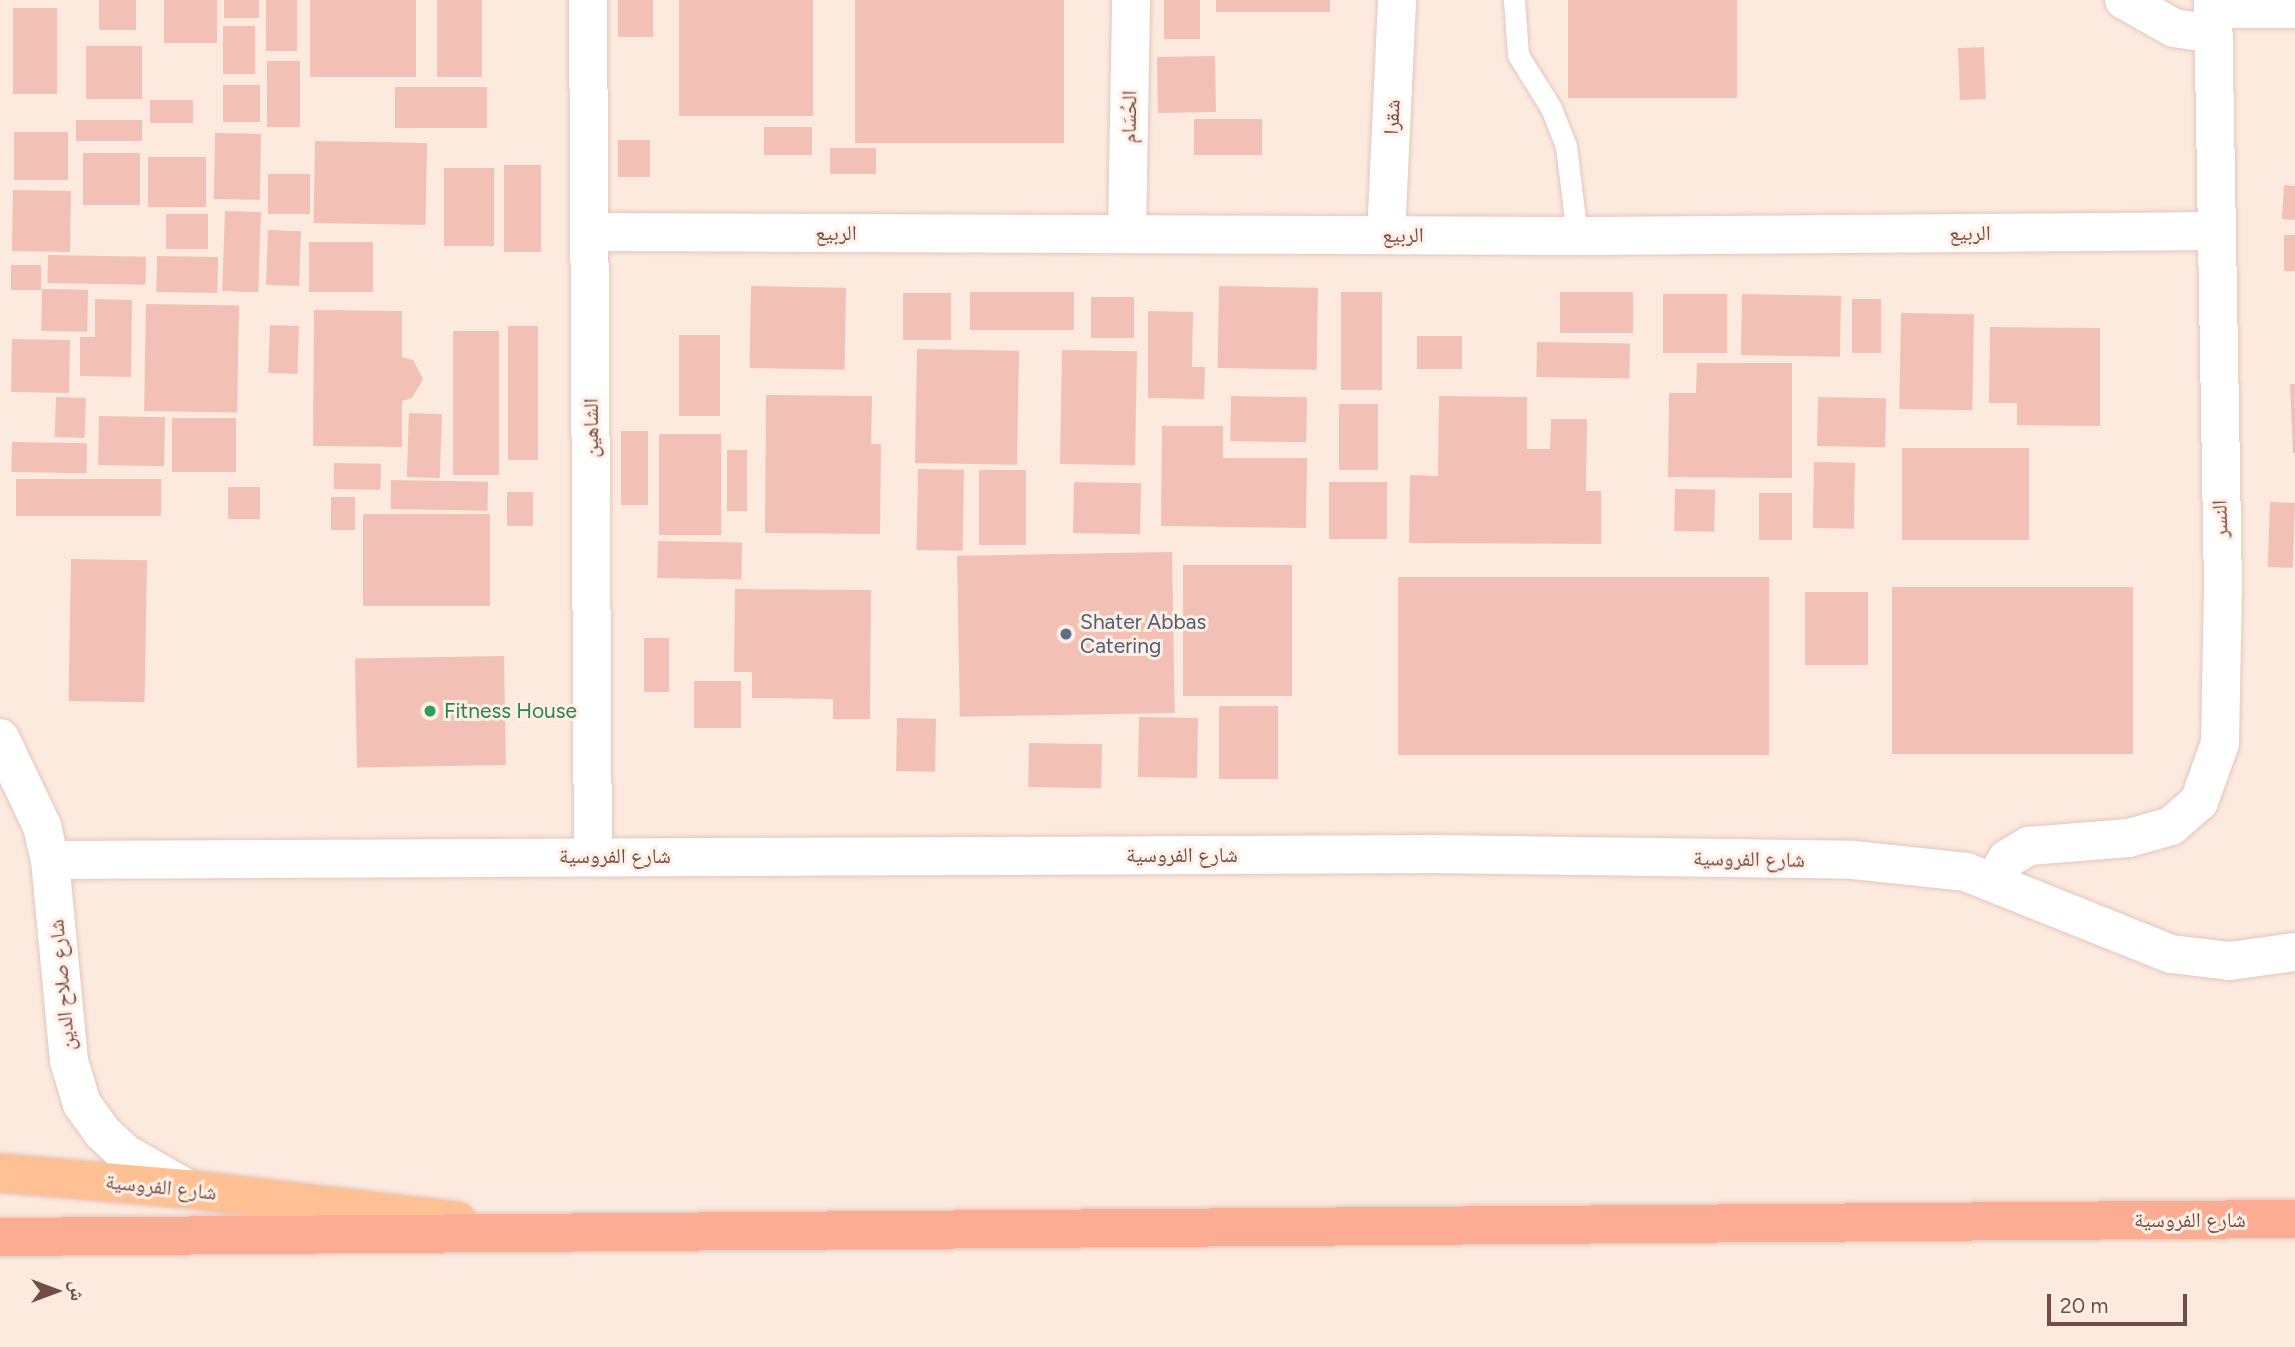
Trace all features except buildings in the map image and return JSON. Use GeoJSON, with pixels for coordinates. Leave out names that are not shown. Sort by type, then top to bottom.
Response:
{"type":"FeatureCollection","features":[{"type":"Feature","properties":{"kind":"highway","name":"شارع الفروسية"},"geometry":{"type":"LineString","coordinates":[[0,1237],[2295,1219]]}},
{"type":"Feature","properties":{"kind":"main road","name":"شارع الفروسية"},"geometry":{"type":"LineString","coordinates":[[0,1173],[187,1189],[572,1234]]}},
{"type":"Feature","properties":{"kind":"street","name":"الشاهين"},"geometry":{"type":"LineString","coordinates":[[588,0],[593,856]]}},
{"type":"Feature","properties":{"kind":"street","name":"الحُسَام"},"geometry":{"type":"LineString","coordinates":[[1127,234],[1131,0]]}},
{"type":"Feature","properties":{"kind":"street","name":"شقرا"},"geometry":{"type":"LineString","coordinates":[[1386,235],[1397,0]]}},
{"type":"Feature","properties":{"kind":"street"},"geometry":{"type":"LineString","coordinates":[[2124,0],[2175,28],[2214,14],[2295,9]]}},
{"type":"Feature","properties":{"kind":"street","name":"النسر"},"geometry":{"type":"LineString","coordinates":[[1994,880],[2007,859],[2029,846],[2129,838],[2171,826],[2199,802],[2211,774],[2224,716],[2214,14]]}},
{"type":"Feature","properties":{"kind":"street","name":"الربيع"},"geometry":{"type":"LineString","coordinates":[[589,232],[1577,236],[2217,231]]}},
{"type":"Feature","properties":{"kind":"street","name":"شارع صلاح الدين"},"geometry":{"type":"LineString","coordinates":[[0,738],[42,826],[50,860],[69,1061],[82,1104],[102,1132],[126,1154],[187,1189]]}},
{"type":"Feature","properties":{"kind":"street","name":"شارع الفروسية"},"geometry":{"type":"LineString","coordinates":[[50,860],[1434,854],[1854,860],[1934,865],[1994,880],[2171,954],[2230,961],[2295,952]]}},
{"type":"Feature","properties":{"kind":"lane"},"geometry":{"type":"LineString","coordinates":[[1514,0],[1518,55],[1551,108],[1566,146],[1577,236]]}},
{"type":"Feature","properties":{"kind":"place","name":"Shater Abbas Catering"},"geometry":{"type":"Point","coordinates":[1066,634]}},
{"type":"Feature","properties":{"kind":"place","name":"Fitness House"},"geometry":{"type":"Point","coordinates":[430,711]}}]}
